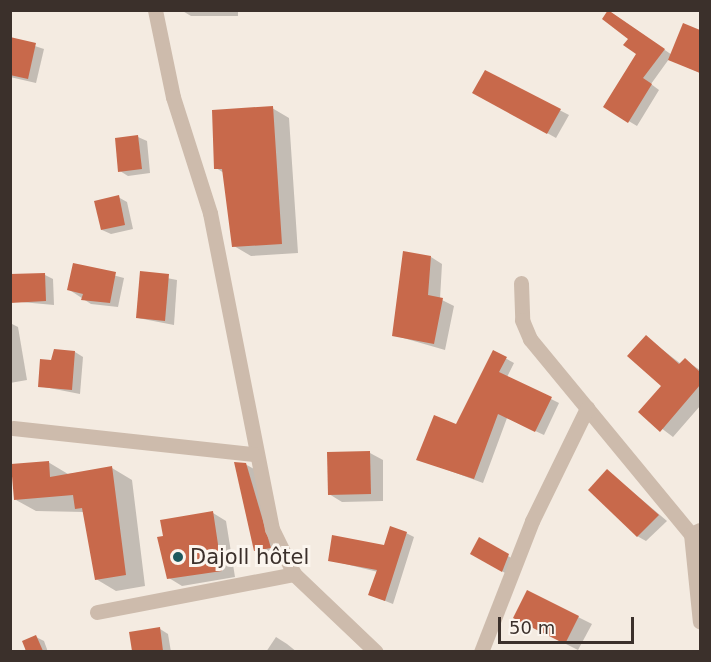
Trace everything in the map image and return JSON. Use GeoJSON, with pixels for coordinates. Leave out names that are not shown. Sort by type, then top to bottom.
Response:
{"type":"FeatureCollection","features":[{"type":"Feature","properties":{"kind":"street"},"geometry":{"type":"LineString","coordinates":[[155,10],[173,97],[210,213],[254,454],[272,529],[294,574],[376,651]]}},
{"type":"Feature","properties":{"kind":"street"},"geometry":{"type":"LineString","coordinates":[[521,283],[522,320],[530,339],[696,532],[700,622]]}},
{"type":"Feature","properties":{"kind":"street"},"geometry":{"type":"LineString","coordinates":[[481,651],[532,521],[587,408]]}},
{"type":"Feature","properties":{"kind":"street"},"geometry":{"type":"LineString","coordinates":[[13,428],[254,454]]}},
{"type":"Feature","properties":{"kind":"street"},"geometry":{"type":"LineString","coordinates":[[97,612],[294,574]]}},
{"type":"Feature","properties":{"kind":"building"},"geometry":{"type":"Polygon","coordinates":[[[608,10],[665,49],[643,78],[652,84],[628,123],[603,107],[636,54],[623,45],[628,39],[602,19],[608,10]]]}},
{"type":"Feature","properties":{"kind":"building"},"geometry":{"type":"Polygon","coordinates":[[[683,23],[700,30],[700,73],[668,60],[683,23]]]}},
{"type":"Feature","properties":{"kind":"building"},"geometry":{"type":"Polygon","coordinates":[[[10,37],[36,43],[28,79],[10,75],[10,37]]]}},
{"type":"Feature","properties":{"kind":"building"},"geometry":{"type":"Polygon","coordinates":[[[485,70],[561,109],[547,134],[472,93],[485,70]]]}},
{"type":"Feature","properties":{"kind":"building"},"geometry":{"type":"Polygon","coordinates":[[[273,106],[282,244],[232,247],[222,169],[214,169],[212,110],[273,106]]]}},
{"type":"Feature","properties":{"kind":"building"},"geometry":{"type":"Polygon","coordinates":[[[138,135],[142,169],[118,172],[115,138],[138,135]]]}},
{"type":"Feature","properties":{"kind":"building"},"geometry":{"type":"Polygon","coordinates":[[[119,195],[125,225],[101,230],[94,201],[119,195]]]}},
{"type":"Feature","properties":{"kind":"building"},"geometry":{"type":"Polygon","coordinates":[[[403,251],[431,256],[428,295],[443,298],[434,344],[392,336],[403,251]]]}},
{"type":"Feature","properties":{"kind":"building"},"geometry":{"type":"Polygon","coordinates":[[[73,263],[116,272],[110,303],[81,300],[83,294],[67,290],[73,263]]]}},
{"type":"Feature","properties":{"kind":"building"},"geometry":{"type":"Polygon","coordinates":[[[140,271],[169,274],[165,321],[136,318],[140,271]]]}},
{"type":"Feature","properties":{"kind":"building"},"geometry":{"type":"Polygon","coordinates":[[[45,273],[46,301],[10,303],[10,274],[45,273]]]}},
{"type":"Feature","properties":{"kind":"building"},"geometry":{"type":"Polygon","coordinates":[[[646,335],[679,364],[685,358],[700,372],[700,385],[660,432],[638,412],[661,386],[627,356],[646,335]]]}},
{"type":"Feature","properties":{"kind":"building"},"geometry":{"type":"Polygon","coordinates":[[[54,349],[75,351],[72,390],[38,387],[40,359],[51,360],[54,349]]]}},
{"type":"Feature","properties":{"kind":"building"},"geometry":{"type":"Polygon","coordinates":[[[493,350],[507,357],[499,372],[552,397],[535,432],[498,414],[474,479],[416,460],[434,415],[456,424],[493,350]]]}},
{"type":"Feature","properties":{"kind":"building"},"geometry":{"type":"Polygon","coordinates":[[[370,451],[371,494],[328,495],[327,452],[370,451]]]}},
{"type":"Feature","properties":{"kind":"building"},"geometry":{"type":"Polygon","coordinates":[[[49,461],[50,477],[112,466],[126,575],[95,580],[82,508],[75,509],[73,495],[14,500],[11,464],[49,461]]]}},
{"type":"Feature","properties":{"kind":"building"},"geometry":{"type":"Polygon","coordinates":[[[234,462],[246,463],[271,548],[254,551],[234,462]]]}},
{"type":"Feature","properties":{"kind":"building"},"geometry":{"type":"Polygon","coordinates":[[[607,469],[659,515],[637,537],[588,490],[607,469]]]}},
{"type":"Feature","properties":{"kind":"building"},"geometry":{"type":"Polygon","coordinates":[[[213,511],[222,571],[167,579],[157,537],[163,536],[160,520],[213,511]]]}},
{"type":"Feature","properties":{"kind":"building"},"geometry":{"type":"Polygon","coordinates":[[[390,526],[407,532],[385,601],[368,595],[377,570],[328,561],[332,535],[384,545],[390,526]]]}},
{"type":"Feature","properties":{"kind":"building"},"geometry":{"type":"Polygon","coordinates":[[[479,537],[509,554],[502,572],[470,554],[479,537]]]}},
{"type":"Feature","properties":{"kind":"building"},"geometry":{"type":"Polygon","coordinates":[[[527,590],[579,616],[565,644],[513,618],[527,590]]]}},
{"type":"Feature","properties":{"kind":"building"},"geometry":{"type":"Polygon","coordinates":[[[160,627],[163,651],[132,651],[129,632],[160,627]]]}},
{"type":"Feature","properties":{"kind":"building"},"geometry":{"type":"Polygon","coordinates":[[[36,635],[43,651],[26,651],[22,641],[36,635]]]}},
{"type":"Feature","properties":{"kind":"place","name":"Dajoll hôtel"},"geometry":{"type":"Point","coordinates":[178,557]}}]}
